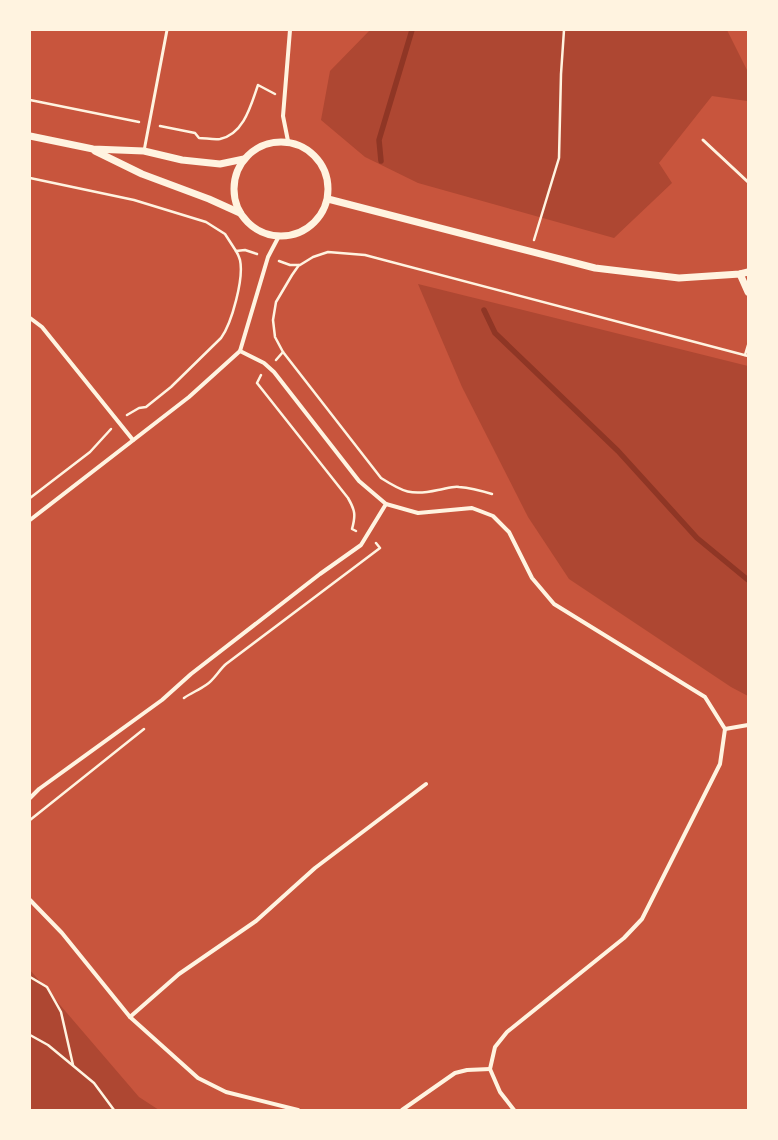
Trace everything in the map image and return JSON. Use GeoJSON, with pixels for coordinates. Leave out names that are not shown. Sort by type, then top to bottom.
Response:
{"type":"FeatureCollection","features":[{"type":"Feature","properties":{"kind":"street"},"geometry":{"type":"LineString","coordinates":[[288,141],[283,116],[290,30]]}},
{"type":"Feature","properties":{"kind":"street"},"geometry":{"type":"LineString","coordinates":[[30,136],[93,149],[144,151],[182,160],[220,164],[244,159]]}},
{"type":"Feature","properties":{"kind":"street"},"geometry":{"type":"LineString","coordinates":[[276,141],[288,141],[306,148],[321,161],[328,179],[328,199],[322,214],[310,226],[296,234],[279,236],[257,230],[247,222],[240,213],[235,200],[233,186],[236,172],[244,159],[253,150],[264,144],[276,141]]}},
{"type":"Feature","properties":{"kind":"street"},"geometry":{"type":"LineString","coordinates":[[93,149],[142,174],[209,199],[240,213]]}},
{"type":"Feature","properties":{"kind":"street"},"geometry":{"type":"LineString","coordinates":[[328,199],[595,268],[679,278],[740,274],[748,272]]}},
{"type":"Feature","properties":{"kind":"street"},"geometry":{"type":"LineString","coordinates":[[30,520],[189,397],[240,351],[268,257],[279,236]]}},
{"type":"Feature","properties":{"kind":"street"},"geometry":{"type":"LineString","coordinates":[[740,274],[748,292]]}},
{"type":"Feature","properties":{"kind":"street"},"geometry":{"type":"LineString","coordinates":[[30,318],[42,327],[133,440]]}},
{"type":"Feature","properties":{"kind":"street"},"geometry":{"type":"LineString","coordinates":[[240,351],[264,362],[274,372],[359,481],[386,504],[418,513],[472,508],[493,516],[509,532],[532,578],[554,604],[705,697],[725,729],[720,764],[642,919],[624,938],[507,1032],[495,1047],[490,1069],[500,1092],[514,1110]]}},
{"type":"Feature","properties":{"kind":"street"},"geometry":{"type":"LineString","coordinates":[[30,798],[162,700],[197,670],[320,574],[361,545],[386,504]]}},
{"type":"Feature","properties":{"kind":"street"},"geometry":{"type":"LineString","coordinates":[[725,729],[748,726]]}},
{"type":"Feature","properties":{"kind":"street"},"geometry":{"type":"LineString","coordinates":[[130,1017],[179,974],[256,921],[315,868],[426,784]]}},
{"type":"Feature","properties":{"kind":"street"},"geometry":{"type":"LineString","coordinates":[[30,900],[62,933],[130,1017],[198,1078],[226,1092],[298,1110]]}},
{"type":"Feature","properties":{"kind":"street"},"geometry":{"type":"LineString","coordinates":[[402,1110],[455,1074],[467,1070],[490,1069]]}},
{"type":"Feature","properties":{"kind":"lane"},"geometry":{"type":"LineString","coordinates":[[144,151],[167,30]]}},
{"type":"Feature","properties":{"kind":"lane"},"geometry":{"type":"LineString","coordinates":[[703,140],[748,182]]}},
{"type":"Feature","properties":{"kind":"path"},"geometry":{"type":"LineString","coordinates":[[531,251],[559,158],[561,74],[564,30]]}},
{"type":"Feature","properties":{"kind":"path"},"geometry":{"type":"LineString","coordinates":[[30,100],[195,133],[199,138],[220,139],[234,133],[243,122],[251,106],[258,85],[284,100]]}},
{"type":"Feature","properties":{"kind":"path"},"geometry":{"type":"LineString","coordinates":[[30,178],[134,200],[206,222],[225,234],[240,260],[237,298],[226,331],[221,338],[171,387],[146,407],[139,408],[129,414]]}},
{"type":"Feature","properties":{"kind":"path"},"geometry":{"type":"LineString","coordinates":[[236,251],[245,250]]}},
{"type":"Feature","properties":{"kind":"path"},"geometry":{"type":"LineString","coordinates":[[492,494],[458,486],[432,492],[412,493],[395,487],[381,478],[283,352],[275,337],[273,320],[276,302],[292,275],[300,265],[313,257],[328,252],[365,255],[746,355],[748,345]]}},
{"type":"Feature","properties":{"kind":"path"},"geometry":{"type":"LineString","coordinates":[[290,265],[300,265]]}},
{"type":"Feature","properties":{"kind":"path"},"geometry":{"type":"LineString","coordinates":[[277,359],[283,352]]}},
{"type":"Feature","properties":{"kind":"path"},"geometry":{"type":"LineString","coordinates":[[260,376],[257,383],[348,498],[354,508],[355,518],[352,529],[360,532]]}},
{"type":"Feature","properties":{"kind":"path"},"geometry":{"type":"LineString","coordinates":[[30,498],[90,452],[107,432]]}},
{"type":"Feature","properties":{"kind":"path"},"geometry":{"type":"LineString","coordinates":[[183,699],[189,694],[205,686],[226,664],[380,548],[376,544]]}},
{"type":"Feature","properties":{"kind":"path"},"geometry":{"type":"LineString","coordinates":[[30,820],[146,728]]}},
{"type":"Feature","properties":{"kind":"path"},"geometry":{"type":"LineString","coordinates":[[30,976],[47,988],[61,1012],[74,1066]]}},
{"type":"Feature","properties":{"kind":"path"},"geometry":{"type":"LineString","coordinates":[[30,1035],[48,1045],[94,1083],[114,1110]]}},
{"type":"Feature","properties":{"kind":"shaded area"},"geometry":{"type":"Polygon","coordinates":[[[370,30],[727,30],[748,72],[748,100],[712,96],[659,163],[672,183],[614,238],[418,183],[365,157],[321,120],[330,71],[370,30]]]}},
{"type":"Feature","properties":{"kind":"shaded area"},"geometry":{"type":"Polygon","coordinates":[[[418,284],[748,366],[748,696],[731,687],[569,579],[528,517],[462,387],[418,284]]]}},
{"type":"Feature","properties":{"kind":"shaded area"},"geometry":{"type":"Polygon","coordinates":[[[30,970],[139,1097],[159,1110],[30,1110],[30,970]]]}},
{"type":"Feature","properties":{"kind":"waterway"},"geometry":{"type":"LineString","coordinates":[[381,161],[379,140],[412,30]]}},
{"type":"Feature","properties":{"kind":"waterway"},"geometry":{"type":"LineString","coordinates":[[484,310],[495,333],[618,451],[697,538],[748,580]]}}]}
